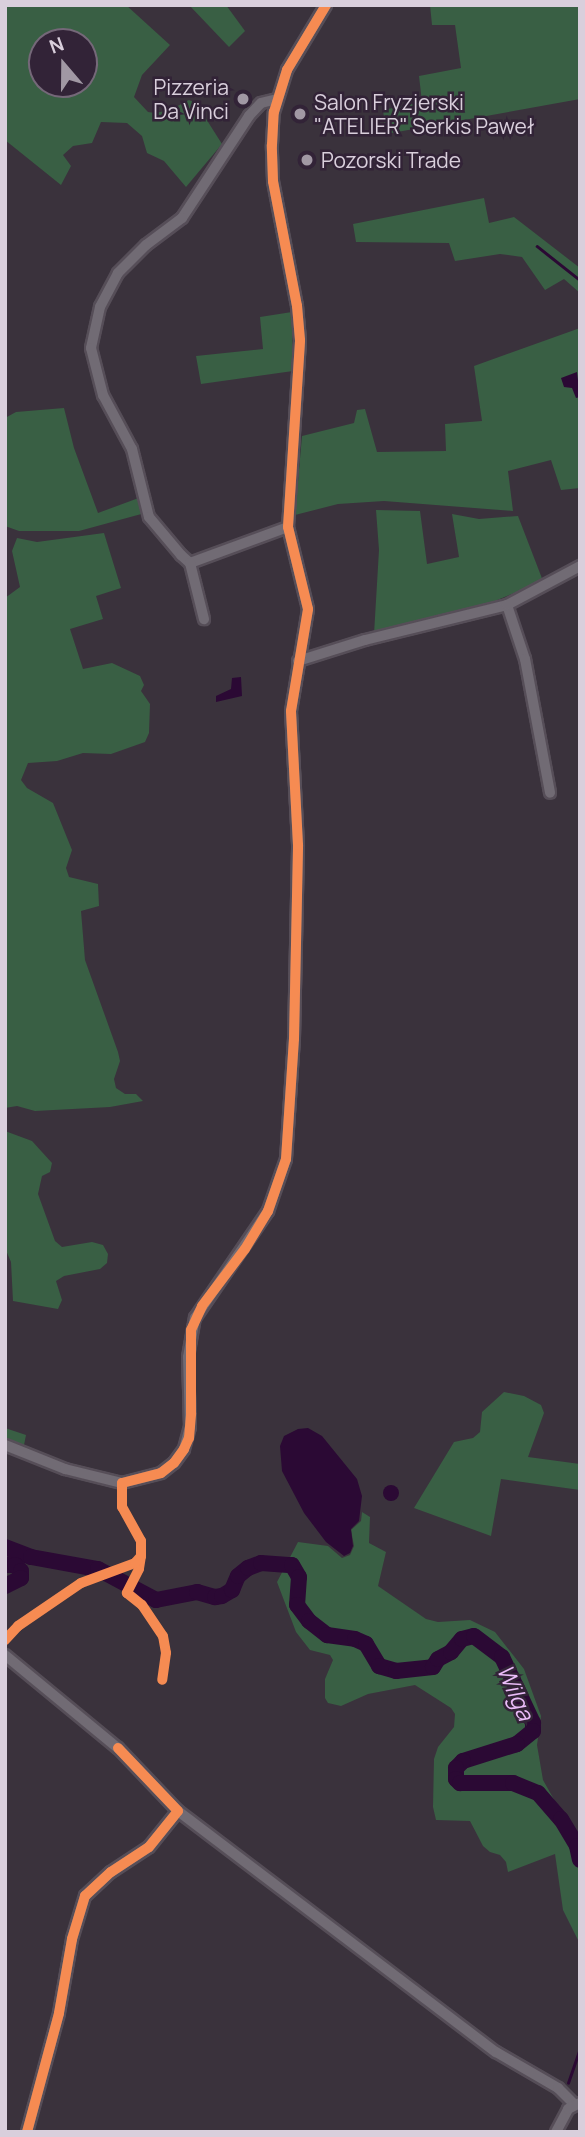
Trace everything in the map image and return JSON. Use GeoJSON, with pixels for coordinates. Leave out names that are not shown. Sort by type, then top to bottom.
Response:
{"type":"FeatureCollection","features":[{"type":"Feature","properties":{"kind":"street"},"geometry":{"type":"LineString","coordinates":[[5,1445],[65,1469],[122,1483],[161,1473],[179,1457],[189,1438],[191,1330],[202,1306],[245,1249],[268,1211],[286,1159],[298,885],[290,711],[308,609],[288,527],[300,340],[297,306],[273,181],[271,145],[277,99],[294,54],[326,5]]}},
{"type":"Feature","properties":{"kind":"street"},"geometry":{"type":"LineString","coordinates":[[204,619],[190,563],[149,517],[132,449],[109,408],[98,380],[91,348],[93,332],[100,307],[118,273],[146,245],[182,218],[249,116],[261,103],[277,99]]}},
{"type":"Feature","properties":{"kind":"street"},"geometry":{"type":"LineString","coordinates":[[190,563],[288,527]]}},
{"type":"Feature","properties":{"kind":"street"},"geometry":{"type":"LineString","coordinates":[[298,661],[365,640],[507,605],[580,566]]}},
{"type":"Feature","properties":{"kind":"street"},"geometry":{"type":"LineString","coordinates":[[507,605],[526,659],[550,793]]}},
{"type":"Feature","properties":{"kind":"street"},"geometry":{"type":"LineString","coordinates":[[5,1655],[118,1748],[178,1811],[496,2052],[558,2088],[577,2103],[568,2109],[556,2132]]}},
{"type":"Feature","properties":{"kind":"street"},"geometry":{"type":"LineString","coordinates":[[27,2132],[59,2012],[72,1939],[85,1896],[111,1872],[149,1847],[178,1811]]}},
{"type":"Feature","properties":{"kind":"green space"},"geometry":{"type":"Polygon","coordinates":[[[5,5],[126,5],[170,45],[142,75],[134,97],[148,112],[155,113],[170,110],[189,100],[196,103],[222,144],[186,187],[164,161],[147,153],[142,136],[127,123],[101,122],[92,143],[73,146],[63,155],[71,166],[61,185],[5,140],[5,5]]]}},
{"type":"Feature","properties":{"kind":"green space"},"geometry":{"type":"Polygon","coordinates":[[[189,5],[226,5],[245,31],[229,47],[189,5]]]}},
{"type":"Feature","properties":{"kind":"green space"},"geometry":{"type":"Polygon","coordinates":[[[430,5],[580,5],[580,99],[386,134],[383,110],[422,102],[419,76],[461,68],[455,25],[432,25],[430,5]]]}},
{"type":"Feature","properties":{"kind":"green space"},"geometry":{"type":"Polygon","coordinates":[[[484,198],[489,223],[514,217],[580,268],[580,293],[564,279],[545,290],[522,257],[500,254],[455,261],[449,243],[356,242],[353,224],[484,198]]]}},
{"type":"Feature","properties":{"kind":"green space"},"geometry":{"type":"Polygon","coordinates":[[[292,312],[293,371],[201,384],[196,356],[263,349],[260,317],[292,312]]]}},
{"type":"Feature","properties":{"kind":"green space"},"geometry":{"type":"Polygon","coordinates":[[[580,328],[580,488],[561,490],[551,460],[508,471],[513,511],[384,501],[338,504],[295,515],[302,436],[354,423],[357,410],[365,409],[377,452],[446,451],[445,424],[482,421],[474,366],[580,328]]]}},
{"type":"Feature","properties":{"kind":"green space"},"geometry":{"type":"Polygon","coordinates":[[[64,408],[74,448],[98,513],[144,496],[145,513],[79,531],[19,531],[5,526],[5,418],[16,412],[64,408]]]}},
{"type":"Feature","properties":{"kind":"green space"},"geometry":{"type":"Polygon","coordinates":[[[376,510],[420,511],[427,564],[459,557],[452,514],[479,519],[518,516],[543,581],[490,603],[374,634],[379,550],[376,510]]]}},
{"type":"Feature","properties":{"kind":"green space"},"geometry":{"type":"Polygon","coordinates":[[[104,533],[121,588],[96,596],[103,619],[70,629],[83,669],[112,663],[140,676],[144,685],[141,691],[150,704],[149,733],[145,742],[111,754],[83,753],[57,761],[28,763],[21,780],[27,788],[53,803],[72,850],[66,868],[69,877],[98,884],[99,906],[81,911],[85,960],[118,1052],[120,1061],[114,1079],[116,1088],[125,1094],[136,1094],[143,1101],[110,1107],[35,1111],[17,1106],[5,1108],[5,598],[20,587],[12,551],[17,538],[37,542],[104,533]]]}},
{"type":"Feature","properties":{"kind":"green space"},"geometry":{"type":"Polygon","coordinates":[[[5,1131],[32,1141],[52,1163],[50,1172],[42,1176],[38,1194],[55,1241],[62,1247],[92,1242],[103,1245],[108,1254],[107,1263],[100,1269],[64,1276],[56,1281],[62,1300],[58,1309],[13,1301],[11,1262],[5,1248],[5,1131]]]}},
{"type":"Feature","properties":{"kind":"green space"},"geometry":{"type":"Polygon","coordinates":[[[504,1392],[524,1396],[541,1405],[544,1413],[528,1457],[580,1464],[580,1490],[501,1479],[491,1536],[414,1508],[454,1442],[473,1438],[480,1432],[482,1412],[504,1392]]]}},
{"type":"Feature","properties":{"kind":"green space"},"geometry":{"type":"Polygon","coordinates":[[[5,1428],[26,1435],[24,1445],[5,1441],[5,1428]]]}},
{"type":"Feature","properties":{"kind":"green space"},"geometry":{"type":"Polygon","coordinates":[[[362,1512],[370,1517],[369,1543],[386,1552],[378,1586],[426,1619],[438,1622],[470,1620],[495,1632],[524,1669],[541,1716],[537,1745],[543,1780],[578,1842],[580,1944],[563,1910],[555,1854],[508,1872],[506,1862],[500,1855],[483,1846],[470,1821],[436,1820],[433,1807],[434,1759],[438,1747],[454,1727],[455,1714],[451,1708],[415,1685],[368,1694],[341,1706],[328,1703],[325,1698],[325,1679],[333,1660],[330,1655],[310,1650],[296,1632],[277,1582],[298,1542],[328,1546],[342,1558],[350,1555],[354,1546],[351,1530],[361,1521],[362,1512]]]}},
{"type":"Feature","properties":{"kind":"shaded area"},"geometry":{"type":"Polygon","coordinates":[[[577,372],[580,397],[576,398],[572,388],[564,387],[561,378],[577,372]]]}},
{"type":"Feature","properties":{"kind":"shaded area"},"geometry":{"type":"Polygon","coordinates":[[[241,677],[242,696],[216,702],[216,696],[231,689],[232,678],[241,677]]]}},
{"type":"Feature","properties":{"kind":"shaded area"},"geometry":{"type":"Polygon","coordinates":[[[308,1428],[322,1436],[357,1479],[362,1496],[359,1521],[351,1529],[353,1546],[350,1553],[344,1556],[326,1542],[304,1513],[282,1471],[280,1446],[284,1436],[298,1429],[308,1428]]]}},
{"type":"Feature","properties":{"kind":"shaded area"},"geometry":{"type":"Polygon","coordinates":[[[388,1485],[394,1485],[399,1493],[397,1499],[388,1501],[383,1496],[383,1490],[388,1485]]]}},
{"type":"Feature","properties":{"kind":"waterway"},"geometry":{"type":"LineString","coordinates":[[537,246],[580,280]]}},
{"type":"Feature","properties":{"kind":"waterway","name":"Wilga"},"geometry":{"type":"LineString","coordinates":[[5,1547],[31,1557],[98,1569],[156,1600],[197,1592],[222,1596],[232,1590],[238,1576],[248,1568],[261,1563],[292,1565],[299,1577],[297,1605],[309,1621],[327,1635],[355,1639],[366,1644],[379,1666],[396,1671],[433,1667],[438,1659],[451,1652],[462,1639],[474,1636],[502,1657],[533,1723],[533,1731],[517,1744],[463,1761],[456,1768],[456,1779],[460,1783],[513,1783],[538,1793],[561,1819],[577,1846],[580,1860]]}},
{"type":"Feature","properties":{"kind":"waterway","name":"Wilga"},"geometry":{"type":"LineString","coordinates":[[5,1565],[15,1565],[21,1571],[21,1578],[5,1586]]}},
{"type":"Feature","properties":{"kind":"waterway"},"geometry":{"type":"LineString","coordinates":[[568,2083],[580,2048]]}},
{"type":"Feature","properties":{"kind":"cycle path"},"geometry":{"type":"LineString","coordinates":[[5,1640],[18,1626],[81,1583],[135,1563],[141,1556],[141,1541],[122,1507],[122,1483],[161,1473],[174,1463],[184,1449],[189,1438],[191,1413],[191,1330],[202,1306],[245,1249],[268,1211],[286,1159],[294,1039],[298,845],[291,711],[308,609],[288,527],[300,340],[297,306],[273,181],[272,145],[274,112],[287,70],[326,5]]}},
{"type":"Feature","properties":{"kind":"cycle path"},"geometry":{"type":"LineString","coordinates":[[141,1556],[139,1569],[127,1593],[142,1605],[163,1636],[166,1653],[162,1680]]}},
{"type":"Feature","properties":{"kind":"cycle path"},"geometry":{"type":"LineString","coordinates":[[27,2132],[59,2013],[72,1939],[85,1896],[111,1872],[149,1847],[178,1811],[118,1748]]}},
{"type":"Feature","properties":{"kind":"place","name":"Pizzeria Da Vinci"},"geometry":{"type":"Point","coordinates":[243,99]}},
{"type":"Feature","properties":{"kind":"place","name":"Salon Fryzjerski \"ATELIER\" Serkis Paweł"},"geometry":{"type":"Point","coordinates":[300,114]}},
{"type":"Feature","properties":{"kind":"place","name":"Pozorski Trade"},"geometry":{"type":"Point","coordinates":[307,160]}}]}
